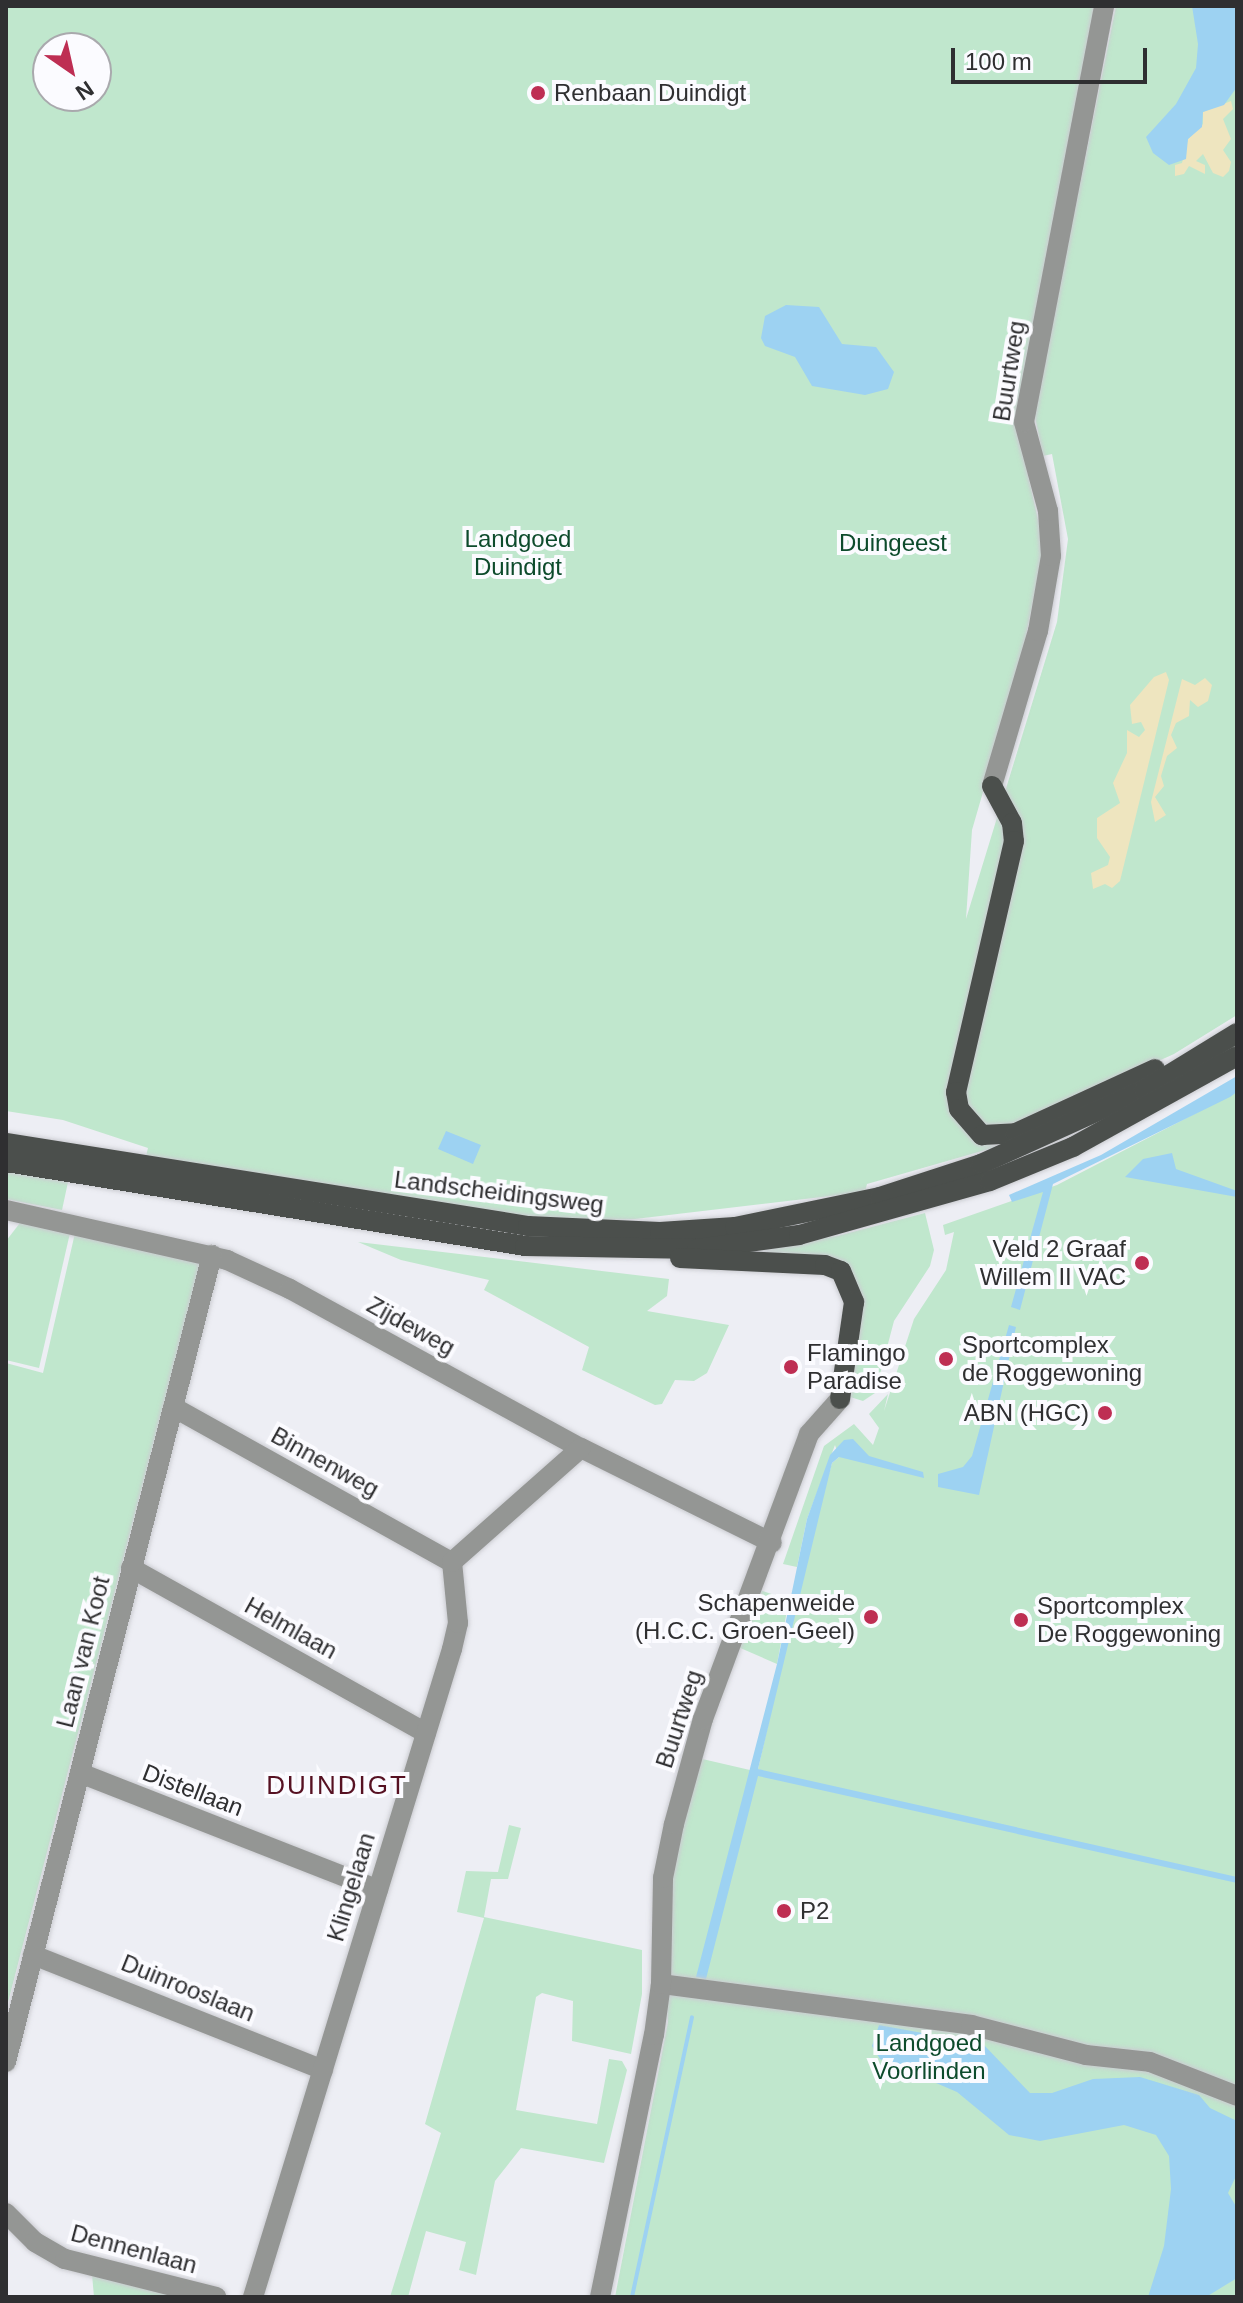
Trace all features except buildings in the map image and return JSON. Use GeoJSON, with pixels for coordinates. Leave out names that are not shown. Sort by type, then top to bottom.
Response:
{"type":"FeatureCollection","features":[{"type":"Feature","properties":{"kind":"main road"},"geometry":{"type":"LineString","coordinates":[[992,786],[1012,823],[1014,841],[956,1092],[969,1125],[982,1135],[1016,1133],[1158,1068],[1201,1056]]}},
{"type":"Feature","properties":{"kind":"main road","name":"Landscheidingsweg"},"geometry":{"type":"LineString","coordinates":[[6,1162],[71,1164],[528,1226],[660,1232],[735,1227],[880,1197],[981,1164],[1070,1128],[1237,1033]]}},
{"type":"Feature","properties":{"kind":"main road","name":"Landscheidingsweg"},"geometry":{"type":"LineString","coordinates":[[6,1143],[71,1164],[525,1246],[645,1251],[736,1246],[799,1235],[990,1181],[1073,1147],[1237,1056]]}},
{"type":"Feature","properties":{"kind":"main road"},"geometry":{"type":"LineString","coordinates":[[645,1251],[708,1263],[825,1265],[841,1271],[854,1302],[840,1399]]}},
{"type":"Feature","properties":{"kind":"street","name":"Buurtweg"},"geometry":{"type":"LineString","coordinates":[[992,786],[1047,584],[1048,511],[1024,422],[1104,6]]}},
{"type":"Feature","properties":{"kind":"street","name":"Zijdeweg"},"geometry":{"type":"LineString","coordinates":[[6,1210],[212,1255],[290,1289],[581,1448],[772,1543]]}},
{"type":"Feature","properties":{"kind":"street","name":"Laan van Koot"},"geometry":{"type":"LineString","coordinates":[[6,2062],[212,1255]]}},
{"type":"Feature","properties":{"kind":"street","name":"Buurtweg"},"geometry":{"type":"LineString","coordinates":[[600,2297],[661,1984],[663,1878],[674,1824],[703,1719],[772,1543],[809,1434],[840,1399]]}},
{"type":"Feature","properties":{"kind":"street","name":"Binnenweg"},"geometry":{"type":"LineString","coordinates":[[173,1407],[452,1562]]}},
{"type":"Feature","properties":{"kind":"street"},"geometry":{"type":"LineString","coordinates":[[452,1562],[581,1448]]}},
{"type":"Feature","properties":{"kind":"street","name":"Klingelaan"},"geometry":{"type":"LineString","coordinates":[[253,2297],[458,1623],[452,1562]]}},
{"type":"Feature","properties":{"kind":"street","name":"Helmlaan"},"geometry":{"type":"LineString","coordinates":[[131,1568],[426,1733]]}},
{"type":"Feature","properties":{"kind":"street","name":"Distellaan"},"geometry":{"type":"LineString","coordinates":[[80,1773],[378,1890]]}},
{"type":"Feature","properties":{"kind":"street","name":"Duinrooslaan"},"geometry":{"type":"LineString","coordinates":[[33,1955],[323,2070]]}},
{"type":"Feature","properties":{"kind":"street"},"geometry":{"type":"LineString","coordinates":[[661,1984],[971,2025],[1086,2055],[1150,2062],[1237,2096]]}},
{"type":"Feature","properties":{"kind":"street","name":"Dennenlaan"},"geometry":{"type":"LineString","coordinates":[[6,2213],[35,2242],[65,2259],[216,2297]]}},
{"type":"Feature","properties":{"kind":"green space","name":"Landgoed Duindigt"},"geometry":{"type":"Polygon","coordinates":[[[6,6],[1094,6],[1017,427],[1044,546],[1021,661],[972,830],[966,919],[1057,622],[1068,539],[1052,454],[1043,456],[1034,412],[1116,6],[1237,6],[1237,1015],[1174,1054],[1034,1117],[1010,1143],[867,1184],[865,1192],[635,1219],[548,1222],[146,1156],[148,1148],[63,1120],[6,1111],[6,6]]]}},
{"type":"Feature","properties":{"kind":"green space","name":"Landgoed Voorlinden"},"geometry":{"type":"Polygon","coordinates":[[[1237,1092],[1237,2297],[615,2297],[668,2022],[665,1974],[672,1859],[698,1758],[771,1775],[758,1769],[812,1533],[832,1463],[839,1457],[835,1445],[807,1519],[797,1567],[783,1564],[824,1446],[854,1424],[873,1445],[879,1428],[869,1414],[888,1394],[884,1411],[914,1319],[946,1270],[954,1232],[945,1235],[943,1225],[1057,1185],[1237,1092]]]}},
{"type":"Feature","properties":{"kind":"green space"},"geometry":{"type":"Polygon","coordinates":[[[6,1171],[68,1182],[62,1210],[6,1199],[6,1171]]]}},
{"type":"Feature","properties":{"kind":"green space"},"geometry":{"type":"Polygon","coordinates":[[[925,1213],[934,1250],[930,1266],[894,1321],[875,1393],[863,1401],[847,1396],[861,1303],[852,1273],[734,1251],[837,1236],[925,1213]]]}},
{"type":"Feature","properties":{"kind":"green space"},"geometry":{"type":"Polygon","coordinates":[[[23,1219],[70,1233],[39,1368],[6,1360],[6,1241],[23,1219]]]}},
{"type":"Feature","properties":{"kind":"green space"},"geometry":{"type":"Polygon","coordinates":[[[75,1233],[201,1260],[6,2010],[6,1363],[43,1373],[75,1233]]]}},
{"type":"Feature","properties":{"kind":"green space"},"geometry":{"type":"Polygon","coordinates":[[[358,1242],[669,1279],[667,1296],[647,1311],[729,1325],[707,1373],[694,1381],[675,1380],[662,1404],[655,1405],[582,1370],[589,1347],[484,1290],[489,1280],[401,1260],[358,1242]]]}},
{"type":"Feature","properties":{"kind":"green space"},"geometry":{"type":"Polygon","coordinates":[[[760,1590],[789,1600],[777,1664],[738,1647],[760,1590]]]}},
{"type":"Feature","properties":{"kind":"green space"},"geometry":{"type":"Polygon","coordinates":[[[509,1825],[521,1828],[508,1879],[491,1879],[484,1917],[642,1950],[642,1994],[631,2054],[572,2041],[573,2001],[542,1993],[536,1997],[516,2110],[597,2124],[609,2059],[622,2061],[627,2070],[604,2163],[521,2148],[495,2181],[476,2275],[459,2270],[466,2242],[426,2231],[408,2297],[390,2297],[441,2133],[425,2124],[484,1918],[457,1912],[466,1871],[498,1872],[509,1825]]]}},
{"type":"Feature","properties":{"kind":"green space"},"geometry":{"type":"Polygon","coordinates":[[[92,2274],[187,2297],[94,2297],[92,2274]]]}},
{"type":"Feature","properties":{"kind":"sand"},"geometry":{"type":"Polygon","coordinates":[[[1231,101],[1233,109],[1223,119],[1231,139],[1223,150],[1231,162],[1229,171],[1223,177],[1213,173],[1203,154],[1196,161],[1205,165],[1205,174],[1189,166],[1184,174],[1175,176],[1175,165],[1182,163],[1188,139],[1203,124],[1203,112],[1231,101]]]}},
{"type":"Feature","properties":{"kind":"sand"},"geometry":{"type":"Polygon","coordinates":[[[1166,672],[1169,680],[1120,881],[1112,888],[1105,884],[1093,889],[1091,873],[1108,865],[1110,857],[1097,838],[1097,818],[1120,803],[1113,783],[1127,753],[1127,730],[1139,737],[1145,730],[1141,722],[1132,724],[1130,705],[1154,677],[1166,672]]]}},
{"type":"Feature","properties":{"kind":"sand"},"geometry":{"type":"Polygon","coordinates":[[[1205,678],[1212,685],[1208,701],[1198,707],[1190,700],[1189,716],[1176,723],[1171,735],[1177,748],[1167,756],[1161,776],[1164,786],[1155,797],[1166,815],[1155,822],[1151,802],[1182,679],[1195,685],[1205,678]]]}},
{"type":"Feature","properties":{"kind":"water"},"geometry":{"type":"Polygon","coordinates":[[[1192,6],[1237,6],[1237,87],[1224,105],[1203,112],[1202,127],[1188,139],[1186,159],[1169,165],[1153,153],[1146,137],[1176,104],[1196,68],[1198,44],[1192,6]]]}},
{"type":"Feature","properties":{"kind":"water"},"geometry":{"type":"Polygon","coordinates":[[[786,305],[819,307],[842,344],[876,347],[894,372],[888,389],[865,395],[812,386],[795,357],[765,346],[761,338],[765,316],[786,305]]]}},
{"type":"Feature","properties":{"kind":"water"},"geometry":{"type":"Polygon","coordinates":[[[1237,1076],[1237,1092],[1230,1097],[1053,1184],[1020,1310],[1011,1307],[1043,1192],[1012,1202],[1009,1195],[1101,1155],[1237,1076]]]}},
{"type":"Feature","properties":{"kind":"water"},"geometry":{"type":"Polygon","coordinates":[[[446,1131],[481,1145],[473,1164],[438,1149],[446,1131]]]}},
{"type":"Feature","properties":{"kind":"water"},"geometry":{"type":"Polygon","coordinates":[[[1172,1153],[1176,1169],[1237,1191],[1237,1197],[1125,1177],[1143,1159],[1172,1153]]]}},
{"type":"Feature","properties":{"kind":"water"},"geometry":{"type":"Polygon","coordinates":[[[1009,1325],[1016,1327],[979,1495],[938,1487],[938,1474],[963,1467],[972,1456],[1009,1325]]]}},
{"type":"Feature","properties":{"kind":"water"},"geometry":{"type":"Polygon","coordinates":[[[853,1439],[869,1456],[923,1472],[924,1478],[839,1457],[832,1463],[758,1769],[1237,1877],[1237,1883],[758,1776],[706,1979],[696,1977],[777,1664],[807,1519],[830,1455],[844,1440],[853,1439]]]}},
{"type":"Feature","properties":{"kind":"water"},"geometry":{"type":"Polygon","coordinates":[[[879,2025],[983,2044],[1030,2093],[1052,2093],[1093,2079],[1140,2077],[1199,2095],[1210,2108],[1237,2121],[1237,2174],[1228,2193],[1237,2208],[1237,2278],[1206,2297],[1148,2297],[1164,2246],[1171,2189],[1169,2156],[1156,2135],[1124,2125],[1040,2141],[1009,2135],[957,2092],[880,2059],[872,2046],[879,2025]]]}},
{"type":"Feature","properties":{"kind":"waterway"},"geometry":{"type":"LineString","coordinates":[[632,2297],[692,2017]]}},
{"type":"Feature","properties":{"kind":"place","name":"Renbaan Duindigt"},"geometry":{"type":"Point","coordinates":[538,93]}},
{"type":"Feature","properties":{"kind":"place","name":"Veld 2 Graaf Willem II VAC"},"geometry":{"type":"Point","coordinates":[1142,1263]}},
{"type":"Feature","properties":{"kind":"place","name":"Sportcomplex de Roggewoning"},"geometry":{"type":"Point","coordinates":[946,1359]}},
{"type":"Feature","properties":{"kind":"place","name":"Flamingo Paradise"},"geometry":{"type":"Point","coordinates":[791,1367]}},
{"type":"Feature","properties":{"kind":"place","name":"ABN (HGC)"},"geometry":{"type":"Point","coordinates":[1105,1413]}},
{"type":"Feature","properties":{"kind":"place","name":"Schapenweide (H.C.C. Groen-Geel)"},"geometry":{"type":"Point","coordinates":[871,1617]}},
{"type":"Feature","properties":{"kind":"place","name":"Sportcomplex De Roggewoning"},"geometry":{"type":"Point","coordinates":[1021,1620]}},
{"type":"Feature","properties":{"kind":"place","name":"P2"},"geometry":{"type":"Point","coordinates":[784,1911]}},
{"type":"Feature","properties":{"kind":"district","name":"DUINDIGT"},"geometry":{"type":"Point","coordinates":[337,1786]}},
{"type":"Feature","properties":{"kind":"park label","name":"Duingeest"},"geometry":{"type":"Point","coordinates":[893,543]}}]}
